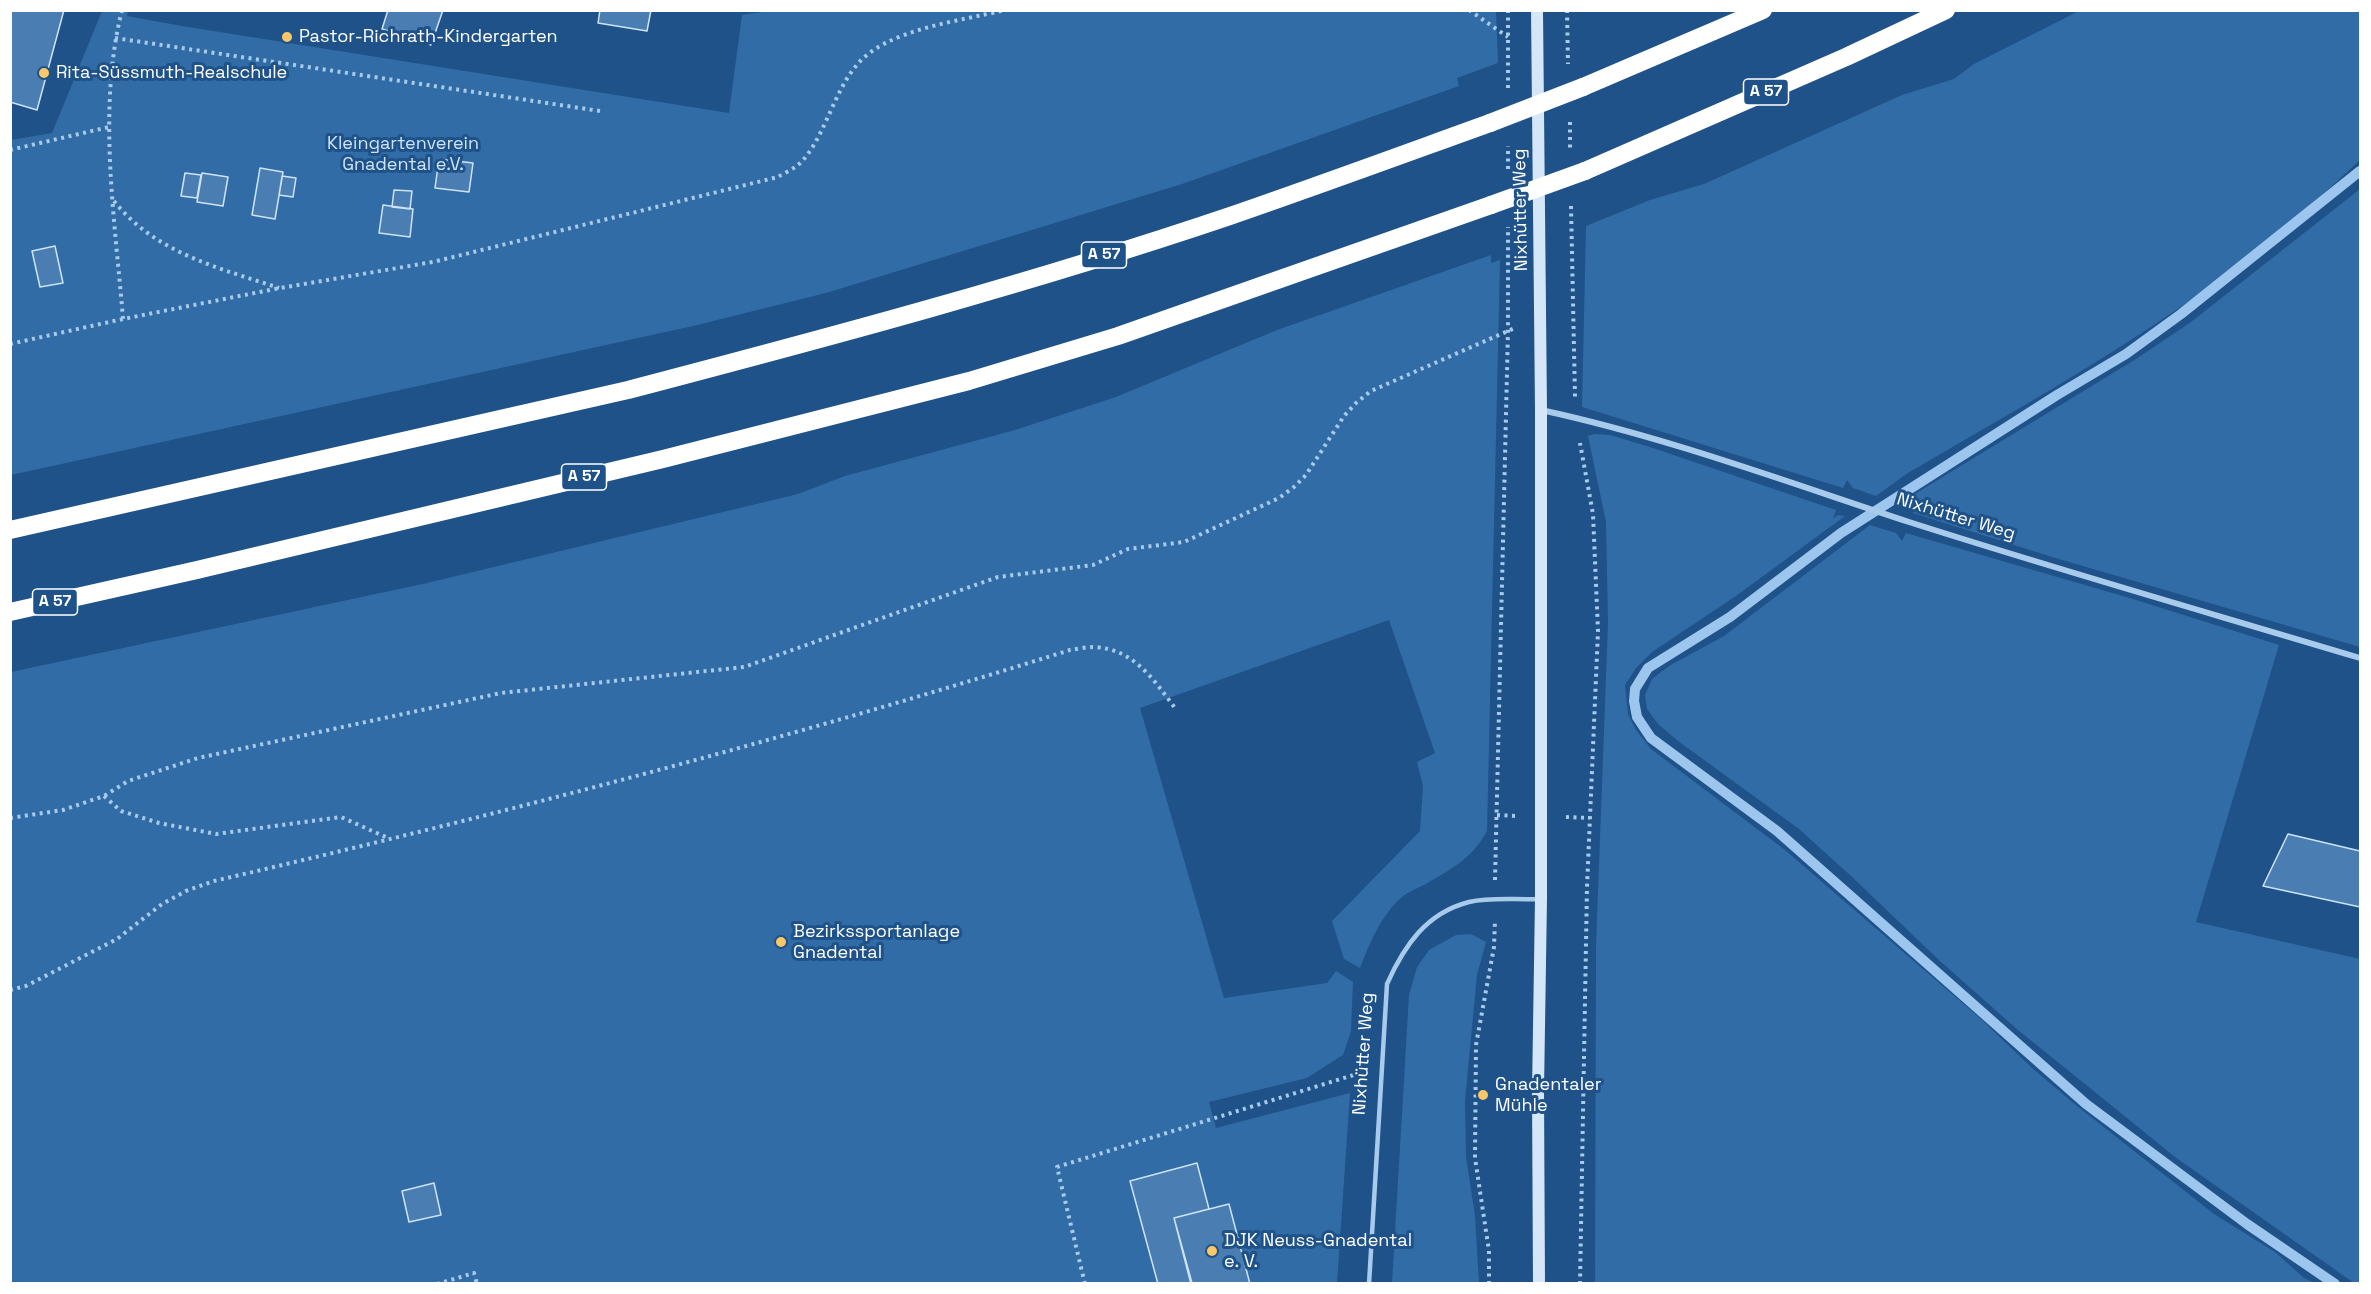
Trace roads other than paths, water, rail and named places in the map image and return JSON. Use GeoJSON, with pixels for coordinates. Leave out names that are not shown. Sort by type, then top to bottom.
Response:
{"type":"FeatureCollection","features":[{"type":"Feature","properties":{"kind":"highway","name":"A 57"},"geometry":{"type":"LineString","coordinates":[[10,530],[628,390],[711,369],[1020,282],[1228,216],[1490,123],[1583,87],[1763,10]]}},
{"type":"Feature","properties":{"kind":"highway","name":"A 57"},"geometry":{"type":"LineString","coordinates":[[10,612],[663,459],[969,381],[1129,332],[1491,205],[1577,165],[1846,57],[1946,10]]}},
{"type":"Feature","properties":{"kind":"highway"},"geometry":{"type":"LineString","coordinates":[[10,623],[100,592]]}},
{"type":"Feature","properties":{"kind":"main road","name":"Nixhütter Weg"},"geometry":{"type":"LineString","coordinates":[[1537,10],[1541,899],[1538,1091],[1539,1284]]}},
{"type":"Feature","properties":{"kind":"street","name":"Nixhütter Weg"},"geometry":{"type":"LineString","coordinates":[[1540,410],[1622,429],[1699,452],[1910,522],[2361,658]]}},
{"type":"Feature","properties":{"kind":"lane","name":"Nixhütter Weg"},"geometry":{"type":"LineString","coordinates":[[1369,1284],[1387,984],[1401,954],[1419,930],[1441,914],[1469,902],[1541,899]]}},
{"type":"Feature","properties":{"kind":"waterway"},"geometry":{"type":"LineString","coordinates":[[2335,1284],[2247,1224],[2086,1104],[1777,831],[1651,738],[1637,717],[1634,701],[1635,689],[1648,668],[1730,617],[1841,533],[2057,395],[2126,354],[2181,314],[2360,171]]}},
{"type":"Feature","properties":{"kind":"place","name":"Pastor-Richrath-Kindergarten"},"geometry":{"type":"Point","coordinates":[287,37]}},
{"type":"Feature","properties":{"kind":"place","name":"Rita-Süssmuth-Realschule"},"geometry":{"type":"Point","coordinates":[44,73]}},
{"type":"Feature","properties":{"kind":"place","name":"Bezirkssportanlage Gnadental"},"geometry":{"type":"Point","coordinates":[781,942]}},
{"type":"Feature","properties":{"kind":"place","name":"Gnadentaler Mühle"},"geometry":{"type":"Point","coordinates":[1483,1095]}},
{"type":"Feature","properties":{"kind":"place","name":"DJK Neuss-Gnadental e. V."},"geometry":{"type":"Point","coordinates":[1212,1251]}},
{"type":"Feature","properties":{"kind":"park label","name":"Kleingartenverein Gnadental e.V."},"geometry":{"type":"Point","coordinates":[403,154]}}]}
